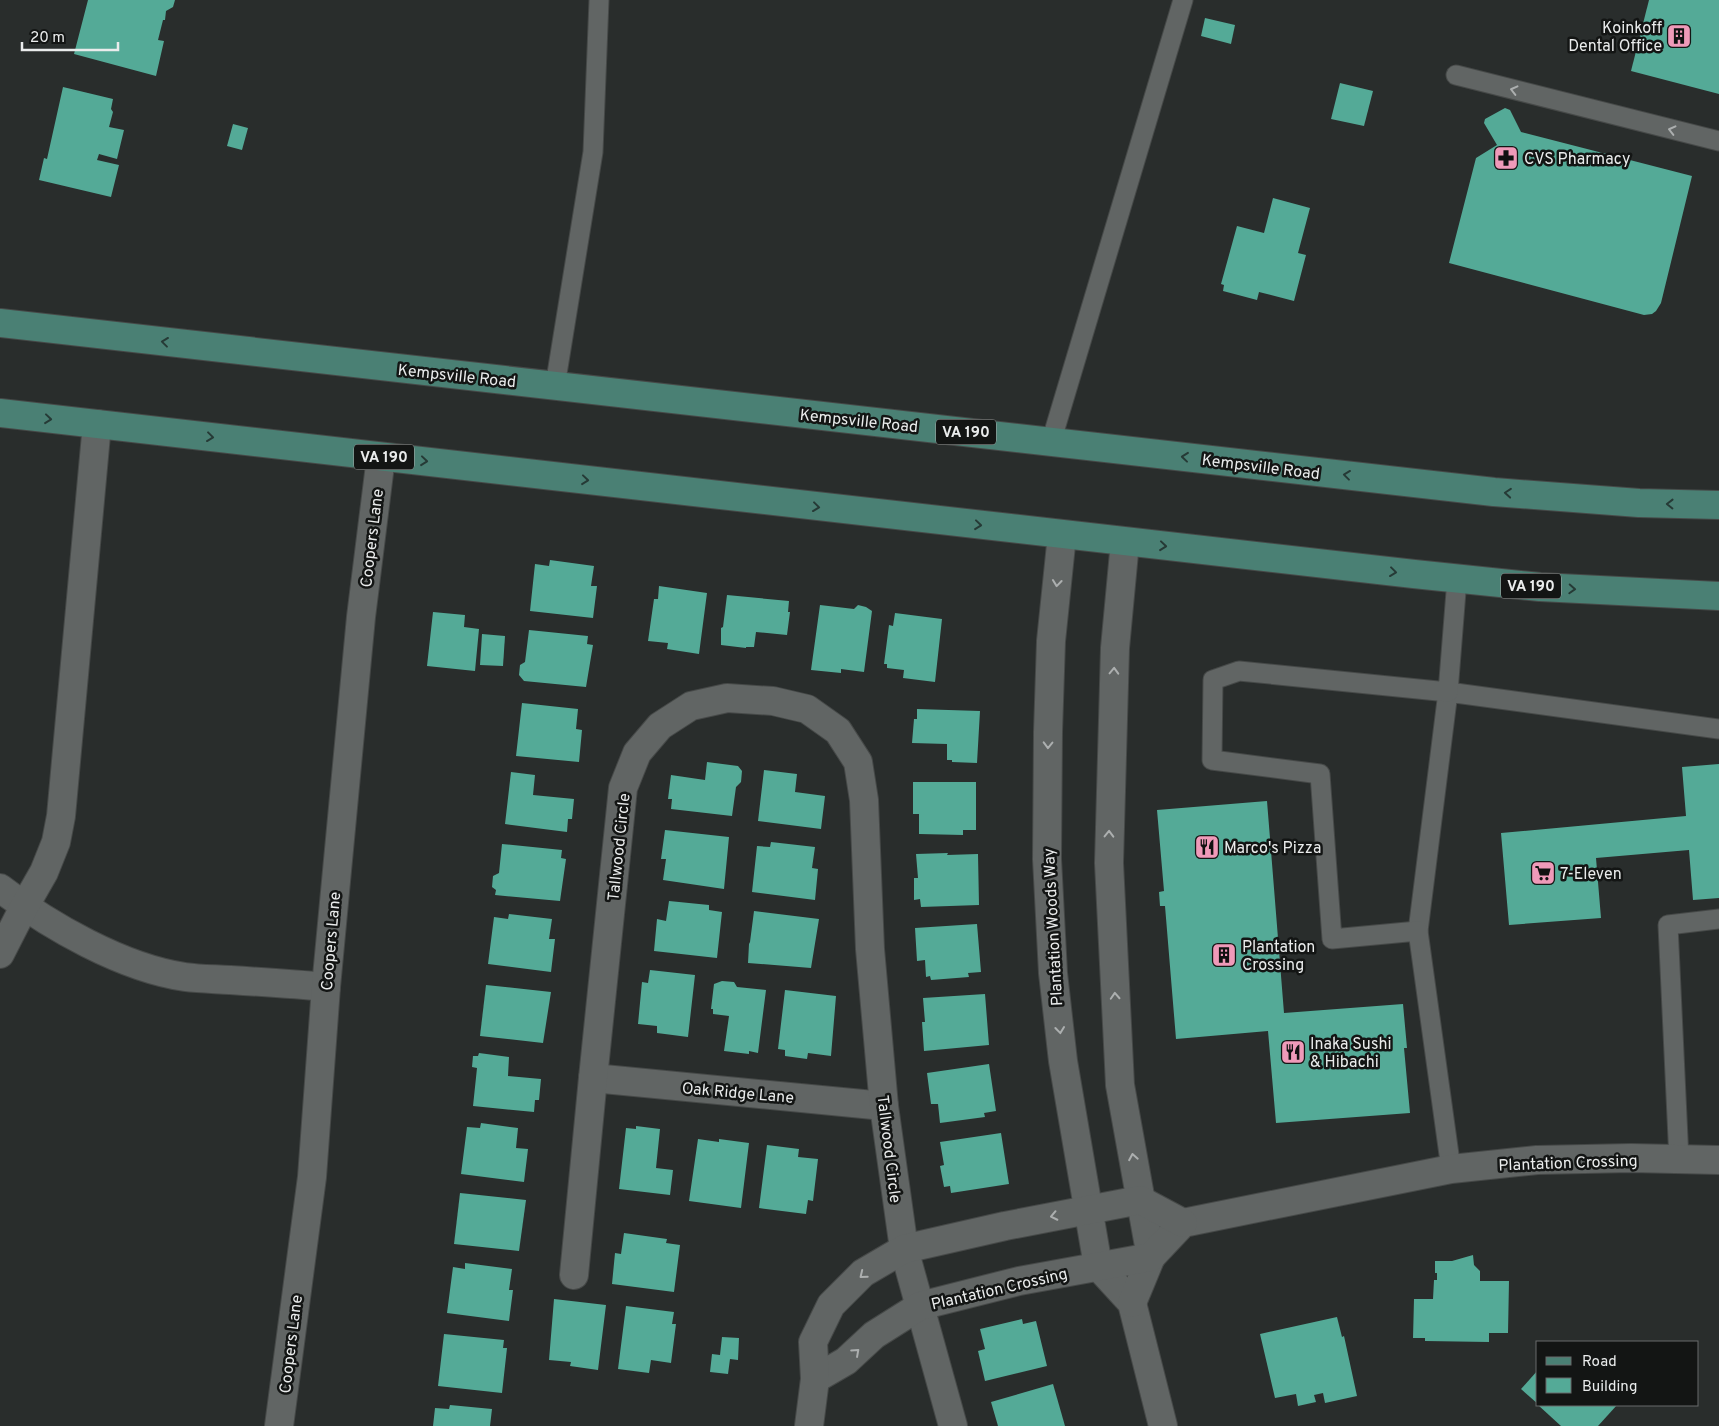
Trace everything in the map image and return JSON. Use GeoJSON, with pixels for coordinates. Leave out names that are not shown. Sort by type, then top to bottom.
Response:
{"type":"FeatureCollection","features":[{"type":"Feature","properties":{"kind":"main road","name":"Kempsville Road"},"geometry":{"type":"LineString","coordinates":[[0,322],[1494,492],[1638,504],[1719,505]]}},
{"type":"Feature","properties":{"kind":"main road","name":"VA 190"},"geometry":{"type":"LineString","coordinates":[[0,413],[1457,579],[1540,587],[1719,596]]}},
{"type":"Feature","properties":{"kind":"street"},"geometry":{"type":"LineString","coordinates":[[0,954],[44,872],[56,842],[61,816],[98,424]]}},
{"type":"Feature","properties":{"kind":"street","name":"Coopers Lane"},"geometry":{"type":"LineString","coordinates":[[279,1426],[312,1177],[326,987],[361,617],[381,457]]}},
{"type":"Feature","properties":{"kind":"street","name":"Plantation Woods Way"},"geometry":{"type":"LineString","coordinates":[[1062,534],[1051,640],[1047,859],[1053,973],[1063,1060],[1098,1266]]}},
{"type":"Feature","properties":{"kind":"street"},"geometry":{"type":"LineString","coordinates":[[1125,542],[1115,648],[1109,863],[1120,1085],[1151,1257]]}},
{"type":"Feature","properties":{"kind":"street","name":"Tallwood Circle"},"geometry":{"type":"LineString","coordinates":[[574,1275],[592,1078],[624,788],[637,753],[660,726],[691,706],[727,698],[774,701],[807,708],[838,731],[858,762],[864,800],[870,949],[884,1106],[904,1248],[953,1426]]}},
{"type":"Feature","properties":{"kind":"street"},"geometry":{"type":"LineString","coordinates":[[0,888],[24,907],[104,951],[147,968],[184,977],[326,987]]}},
{"type":"Feature","properties":{"kind":"street","name":"Oak Ridge Lane"},"geometry":{"type":"LineString","coordinates":[[592,1078],[884,1106]]}},
{"type":"Feature","properties":{"kind":"street","name":"Plantation Crossing"},"geometry":{"type":"LineString","coordinates":[[1183,1223],[1451,1169],[1537,1160],[1631,1158],[1719,1160]]}},
{"type":"Feature","properties":{"kind":"street"},"geometry":{"type":"LineString","coordinates":[[809,1426],[815,1379],[813,1342],[831,1304],[863,1273],[904,1248],[1140,1200],[1183,1223],[1151,1257],[1132,1303]]}},
{"type":"Feature","properties":{"kind":"street","name":"Plantation Crossing"},"geometry":{"type":"LineString","coordinates":[[815,1379],[846,1361],[874,1335],[920,1306],[1019,1281],[1151,1257]]}},
{"type":"Feature","properties":{"kind":"street"},"geometry":{"type":"LineString","coordinates":[[1098,1266],[1132,1303],[1163,1426]]}},
{"type":"Feature","properties":{"kind":"lane"},"geometry":{"type":"LineString","coordinates":[[556,386],[593,152],[599,0]]}},
{"type":"Feature","properties":{"kind":"lane"},"geometry":{"type":"LineString","coordinates":[[1051,442],[1183,0]]}},
{"type":"Feature","properties":{"kind":"lane"},"geometry":{"type":"LineString","coordinates":[[1456,75],[1719,142]]}},
{"type":"Feature","properties":{"kind":"lane"},"geometry":{"type":"LineString","coordinates":[[1451,1169],[1418,931],[1448,692],[1457,579]]}},
{"type":"Feature","properties":{"kind":"lane"},"geometry":{"type":"LineString","coordinates":[[1418,931],[1332,938],[1320,774],[1212,760],[1213,680],[1239,671],[1448,692],[1719,728]]}},
{"type":"Feature","properties":{"kind":"lane"},"geometry":{"type":"LineString","coordinates":[[1679,1160],[1668,925],[1719,919]]}},
{"type":"Feature","properties":{"kind":"building"},"geometry":{"type":"Polygon","coordinates":[[[88,0],[175,0],[173,7],[166,11],[158,40],[164,41],[156,76],[74,54],[88,0]]]}},
{"type":"Feature","properties":{"kind":"building","name":"Koinkoff Dental Office"},"geometry":{"type":"Polygon","coordinates":[[[1649,0],[1719,0],[1719,94],[1631,71],[1649,0]]]}},
{"type":"Feature","properties":{"kind":"building"},"geometry":{"type":"Polygon","coordinates":[[[1205,18],[1235,25],[1231,44],[1201,36],[1205,18]]]}},
{"type":"Feature","properties":{"kind":"building"},"geometry":{"type":"Polygon","coordinates":[[[1340,83],[1373,91],[1364,126],[1331,119],[1340,83]]]}},
{"type":"Feature","properties":{"kind":"building"},"geometry":{"type":"Polygon","coordinates":[[[63,87],[113,99],[111,109],[113,112],[109,127],[124,130],[117,159],[99,154],[97,160],[119,165],[111,197],[39,180],[44,158],[47,159],[63,87]]]}},
{"type":"Feature","properties":{"kind":"building","name":"CVS Pharmacy"},"geometry":{"type":"Polygon","coordinates":[[[1505,108],[1510,110],[1521,132],[1692,176],[1661,303],[1652,314],[1644,315],[1449,263],[1476,158],[1497,145],[1484,123],[1485,119],[1505,108]]]}},
{"type":"Feature","properties":{"kind":"building"},"geometry":{"type":"Polygon","coordinates":[[[233,124],[248,128],[242,150],[227,146],[233,124]]]}},
{"type":"Feature","properties":{"kind":"building"},"geometry":{"type":"Polygon","coordinates":[[[1273,198],[1310,208],[1298,253],[1306,255],[1294,301],[1259,292],[1257,300],[1223,291],[1224,285],[1221,284],[1237,226],[1264,233],[1273,198]]]}},
{"type":"Feature","properties":{"kind":"building"},"geometry":{"type":"Polygon","coordinates":[[[550,560],[594,566],[591,586],[597,586],[593,618],[530,611],[535,564],[549,566],[550,560]]]}},
{"type":"Feature","properties":{"kind":"building"},"geometry":{"type":"Polygon","coordinates":[[[659,586],[707,593],[699,654],[667,649],[668,643],[648,641],[654,599],[658,599],[659,586]]]}},
{"type":"Feature","properties":{"kind":"building"},"geometry":{"type":"Polygon","coordinates":[[[727,595],[789,601],[788,612],[790,612],[787,635],[756,632],[754,647],[721,645],[721,628],[723,627],[727,595]]]}},
{"type":"Feature","properties":{"kind":"building"},"geometry":{"type":"Polygon","coordinates":[[[820,605],[854,609],[858,605],[872,611],[864,672],[841,669],[841,673],[811,670],[820,605]]]}},
{"type":"Feature","properties":{"kind":"building"},"geometry":{"type":"Polygon","coordinates":[[[433,612],[465,615],[464,627],[479,629],[475,671],[427,666],[433,612]]]}},
{"type":"Feature","properties":{"kind":"building"},"geometry":{"type":"Polygon","coordinates":[[[895,613],[942,619],[935,682],[903,678],[904,670],[887,668],[887,664],[884,664],[889,625],[893,626],[895,613]]]}},
{"type":"Feature","properties":{"kind":"building"},"geometry":{"type":"Polygon","coordinates":[[[529,630],[588,636],[587,644],[593,645],[586,687],[524,681],[519,675],[520,665],[525,662],[529,630]]]}},
{"type":"Feature","properties":{"kind":"building"},"geometry":{"type":"Polygon","coordinates":[[[482,634],[505,636],[503,666],[480,665],[482,634]]]}},
{"type":"Feature","properties":{"kind":"building"},"geometry":{"type":"Polygon","coordinates":[[[522,703],[578,709],[576,729],[582,730],[579,762],[516,756],[522,703]]]}},
{"type":"Feature","properties":{"kind":"building"},"geometry":{"type":"Polygon","coordinates":[[[917,709],[980,711],[977,763],[947,760],[947,744],[912,743],[914,719],[917,719],[917,709]]]}},
{"type":"Feature","properties":{"kind":"building"},"geometry":{"type":"Polygon","coordinates":[[[707,762],[738,766],[742,771],[741,782],[736,787],[732,816],[671,809],[672,799],[668,799],[671,775],[705,780],[707,762]]]}},
{"type":"Feature","properties":{"kind":"building","name":"7-Eleven"},"geometry":{"type":"Polygon","coordinates":[[[1719,764],[1719,898],[1693,900],[1689,850],[1596,858],[1601,918],[1509,925],[1501,833],[1686,816],[1682,767],[1719,764]]]}},
{"type":"Feature","properties":{"kind":"building"},"geometry":{"type":"Polygon","coordinates":[[[764,770],[797,774],[795,792],[825,796],[821,829],[758,821],[764,770]]]}},
{"type":"Feature","properties":{"kind":"building"},"geometry":{"type":"Polygon","coordinates":[[[511,772],[535,775],[533,795],[574,799],[572,819],[568,819],[567,832],[505,824],[511,772]]]}},
{"type":"Feature","properties":{"kind":"building"},"geometry":{"type":"Polygon","coordinates":[[[913,782],[976,782],[976,830],[963,830],[963,835],[919,834],[919,814],[913,814],[913,782]]]}},
{"type":"Feature","properties":{"kind":"building","name":"Plantation Crossing"},"geometry":{"type":"Polygon","coordinates":[[[1267,801],[1284,1013],[1403,1004],[1407,1048],[1404,1048],[1410,1113],[1276,1123],[1268,1031],[1176,1039],[1165,906],[1160,906],[1159,892],[1164,891],[1157,810],[1267,801]]]}},
{"type":"Feature","properties":{"kind":"building"},"geometry":{"type":"Polygon","coordinates":[[[665,830],[729,837],[724,889],[663,880],[666,859],[661,859],[665,830]]]}},
{"type":"Feature","properties":{"kind":"building"},"geometry":{"type":"Polygon","coordinates":[[[771,842],[815,847],[812,868],[818,869],[815,900],[752,892],[757,846],[770,847],[771,842]]]}},
{"type":"Feature","properties":{"kind":"building"},"geometry":{"type":"Polygon","coordinates":[[[502,844],[562,850],[561,858],[566,859],[560,901],[495,895],[496,890],[492,887],[493,876],[499,873],[502,844]]]}},
{"type":"Feature","properties":{"kind":"building"},"geometry":{"type":"Polygon","coordinates":[[[948,853],[947,855],[978,854],[979,905],[921,907],[920,899],[914,900],[914,878],[918,878],[916,854],[948,853]]]}},
{"type":"Feature","properties":{"kind":"building"},"geometry":{"type":"Polygon","coordinates":[[[669,901],[709,905],[709,910],[722,912],[717,958],[654,951],[657,919],[666,921],[669,901]]]}},
{"type":"Feature","properties":{"kind":"building"},"geometry":{"type":"Polygon","coordinates":[[[754,911],[819,919],[811,968],[748,963],[754,911]]]}},
{"type":"Feature","properties":{"kind":"building"},"geometry":{"type":"Polygon","coordinates":[[[509,914],[552,919],[549,939],[555,939],[551,972],[488,964],[494,917],[508,919],[509,914]]]}},
{"type":"Feature","properties":{"kind":"building"},"geometry":{"type":"Polygon","coordinates":[[[977,924],[981,972],[968,973],[969,977],[931,980],[930,976],[926,977],[925,960],[917,961],[915,928],[977,924]]]}},
{"type":"Feature","properties":{"kind":"building"},"geometry":{"type":"Polygon","coordinates":[[[650,970],[695,975],[688,1037],[657,1033],[657,1026],[638,1024],[642,982],[648,983],[650,970]]]}},
{"type":"Feature","properties":{"kind":"building"},"geometry":{"type":"Polygon","coordinates":[[[722,981],[734,982],[737,987],[766,990],[758,1053],[749,1051],[749,1054],[724,1051],[729,1016],[713,1014],[713,1009],[711,1009],[714,984],[722,981]]]}},
{"type":"Feature","properties":{"kind":"building"},"geometry":{"type":"Polygon","coordinates":[[[486,985],[551,992],[543,1043],[480,1036],[486,985]]]}},
{"type":"Feature","properties":{"kind":"building"},"geometry":{"type":"Polygon","coordinates":[[[785,990],[836,996],[831,1056],[808,1053],[807,1059],[785,1056],[785,1050],[778,1049],[785,990]]]}},
{"type":"Feature","properties":{"kind":"building"},"geometry":{"type":"Polygon","coordinates":[[[985,994],[989,1045],[924,1051],[922,1022],[925,1022],[923,998],[985,994]]]}},
{"type":"Feature","properties":{"kind":"building"},"geometry":{"type":"Polygon","coordinates":[[[479,1053],[509,1057],[508,1076],[541,1079],[539,1100],[535,1100],[534,1112],[473,1106],[477,1068],[472,1067],[473,1056],[478,1056],[479,1053]]]}},
{"type":"Feature","properties":{"kind":"building"},"geometry":{"type":"Polygon","coordinates":[[[989,1064],[996,1111],[984,1113],[985,1117],[940,1123],[938,1104],[931,1104],[927,1073],[989,1064]]]}},
{"type":"Feature","properties":{"kind":"building"},"geometry":{"type":"Polygon","coordinates":[[[481,1123],[518,1128],[516,1148],[528,1149],[524,1182],[461,1174],[467,1127],[480,1128],[481,1123]]]}},
{"type":"Feature","properties":{"kind":"building"},"geometry":{"type":"Polygon","coordinates":[[[636,1126],[660,1129],[656,1168],[673,1170],[670,1195],[619,1189],[626,1128],[636,1129],[636,1126]]]}},
{"type":"Feature","properties":{"kind":"building"},"geometry":{"type":"Polygon","coordinates":[[[1001,1133],[1009,1184],[951,1193],[950,1186],[944,1187],[940,1166],[944,1165],[940,1142],[1001,1133]]]}},
{"type":"Feature","properties":{"kind":"building"},"geometry":{"type":"Polygon","coordinates":[[[698,1139],[719,1142],[719,1139],[749,1143],[741,1208],[689,1201],[698,1139]]]}},
{"type":"Feature","properties":{"kind":"building"},"geometry":{"type":"Polygon","coordinates":[[[767,1145],[799,1149],[798,1157],[818,1159],[813,1201],[808,1200],[806,1214],[759,1208],[767,1145]]]}},
{"type":"Feature","properties":{"kind":"building"},"geometry":{"type":"Polygon","coordinates":[[[460,1193],[526,1200],[519,1251],[454,1244],[460,1193]]]}},
{"type":"Feature","properties":{"kind":"building"},"geometry":{"type":"Polygon","coordinates":[[[624,1233],[667,1239],[666,1243],[680,1245],[674,1292],[612,1284],[615,1253],[621,1254],[624,1233]]]}},
{"type":"Feature","properties":{"kind":"building"},"geometry":{"type":"Polygon","coordinates":[[[1473,1255],[1474,1265],[1480,1271],[1480,1281],[1509,1281],[1508,1333],[1489,1333],[1489,1342],[1425,1341],[1425,1338],[1413,1338],[1414,1299],[1433,1299],[1434,1280],[1437,1280],[1435,1261],[1452,1261],[1473,1255]]]}},
{"type":"Feature","properties":{"kind":"building"},"geometry":{"type":"Polygon","coordinates":[[[465,1263],[512,1269],[509,1290],[513,1290],[509,1321],[447,1313],[453,1267],[465,1269],[465,1263]]]}},
{"type":"Feature","properties":{"kind":"building"},"geometry":{"type":"Polygon","coordinates":[[[554,1299],[606,1305],[598,1370],[570,1366],[571,1362],[549,1360],[554,1299]]]}},
{"type":"Feature","properties":{"kind":"building"},"geometry":{"type":"Polygon","coordinates":[[[626,1306],[674,1312],[672,1324],[676,1324],[671,1363],[651,1360],[649,1373],[618,1369],[626,1306]]]}},
{"type":"Feature","properties":{"kind":"building"},"geometry":{"type":"Polygon","coordinates":[[[1337,1317],[1342,1337],[1344,1336],[1357,1396],[1325,1403],[1323,1393],[1314,1395],[1316,1402],[1298,1406],[1296,1394],[1275,1398],[1260,1334],[1337,1317]]]}},
{"type":"Feature","properties":{"kind":"building"},"geometry":{"type":"Polygon","coordinates":[[[1022,1319],[1023,1324],[1036,1321],[1047,1366],[985,1381],[978,1351],[985,1349],[980,1329],[1022,1319]]]}},
{"type":"Feature","properties":{"kind":"building"},"geometry":{"type":"Polygon","coordinates":[[[444,1334],[504,1340],[503,1348],[507,1348],[502,1393],[438,1386],[444,1334]]]}},
{"type":"Feature","properties":{"kind":"building"},"geometry":{"type":"Polygon","coordinates":[[[722,1337],[739,1338],[738,1360],[730,1359],[728,1374],[710,1372],[712,1354],[720,1355],[722,1337]]]}},
{"type":"Feature","properties":{"kind":"building"},"geometry":{"type":"Polygon","coordinates":[[[1536,1372],[1536,1402],[1521,1389],[1536,1372]]]}},
{"type":"Feature","properties":{"kind":"building"},"geometry":{"type":"Polygon","coordinates":[[[1053,1384],[1065,1426],[998,1426],[991,1402],[1053,1384]]]}},
{"type":"Feature","properties":{"kind":"building"},"geometry":{"type":"Polygon","coordinates":[[[450,1405],[492,1409],[490,1426],[433,1426],[435,1408],[449,1409],[450,1405]]]}},
{"type":"Feature","properties":{"kind":"building"},"geometry":{"type":"Polygon","coordinates":[[[1539,1406],[1616,1406],[1598,1426],[1561,1426],[1539,1406]]]}},
{"type":"Feature","properties":{"kind":"place","name":"Koinkoff Dental Office"},"geometry":{"type":"Point","coordinates":[1679,36]}},
{"type":"Feature","properties":{"kind":"place","name":"CVS Pharmacy"},"geometry":{"type":"Point","coordinates":[1506,158]}},
{"type":"Feature","properties":{"kind":"place","name":"Marco's Pizza"},"geometry":{"type":"Point","coordinates":[1207,847]}},
{"type":"Feature","properties":{"kind":"place","name":"7-Eleven"},"geometry":{"type":"Point","coordinates":[1543,873]}},
{"type":"Feature","properties":{"kind":"place","name":"Plantation Crossing"},"geometry":{"type":"Point","coordinates":[1224,955]}},
{"type":"Feature","properties":{"kind":"place","name":"Inaka Sushi & Hibachi"},"geometry":{"type":"Point","coordinates":[1293,1052]}}]}
